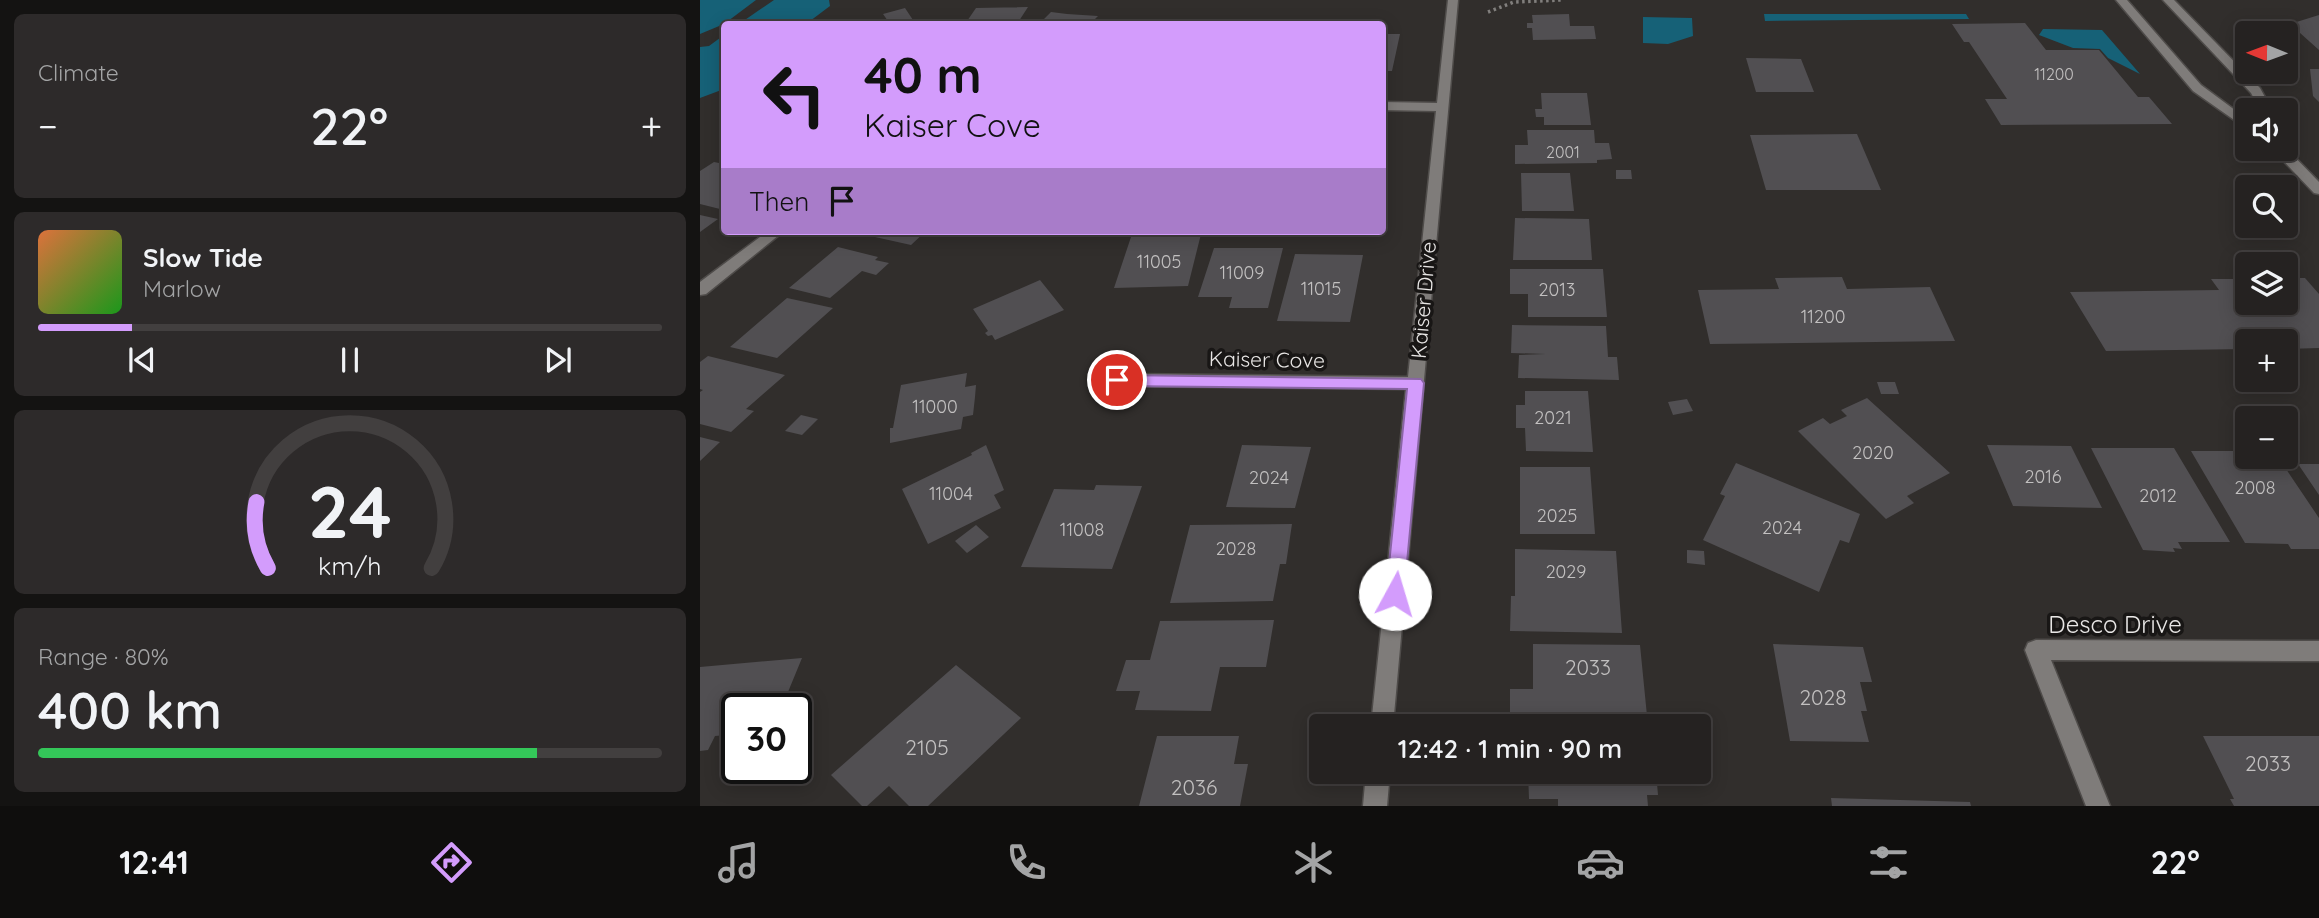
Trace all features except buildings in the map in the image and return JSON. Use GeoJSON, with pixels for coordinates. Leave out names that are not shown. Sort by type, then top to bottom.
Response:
{"type":"FeatureCollection","features":[{"type":"Feature","properties":{"kind":"street","name":"Kaiser Drive"},"geometry":{"type":"LineString","coordinates":[[1383,714],[1453,0]]}},
{"type":"Feature","properties":{"kind":"street"},"geometry":{"type":"LineString","coordinates":[[2121,0],[2197,88],[2235,116]]}},
{"type":"Feature","properties":{"kind":"street"},"geometry":{"type":"LineString","coordinates":[[2168,0],[2260,98]]}},
{"type":"Feature","properties":{"kind":"street"},"geometry":{"type":"LineString","coordinates":[[1386,106],[1441,107]]}},
{"type":"Feature","properties":{"kind":"street"},"geometry":{"type":"LineString","coordinates":[[2292,161],[2319,190]]}},
{"type":"Feature","properties":{"kind":"street"},"geometry":{"type":"LineString","coordinates":[[700,290],[772,235]]}},
{"type":"Feature","properties":{"kind":"street","name":"Kaiser Cove"},"geometry":{"type":"LineString","coordinates":[[1117,380],[1416,383]]}},
{"type":"Feature","properties":{"kind":"street","name":"Desco Drive"},"geometry":{"type":"LineString","coordinates":[[2098,806],[2036,650],[2319,651]]}},
{"type":"Feature","properties":{"kind":"street"},"geometry":{"type":"LineString","coordinates":[[1375,806],[1377,784]]}},
{"type":"Feature","properties":{"kind":"path"},"geometry":{"type":"LineString","coordinates":[[1488,12],[1495,7],[1514,2],[1562,0]]}},
{"type":"Feature","properties":{"kind":"water"},"geometry":{"type":"Polygon","coordinates":[[[700,0],[756,0],[728,21],[721,21],[721,25],[700,34],[700,0]]]}},
{"type":"Feature","properties":{"kind":"water"},"geometry":{"type":"Polygon","coordinates":[[[774,0],[829,0],[830,6],[810,21],[743,21],[774,0]]]}},
{"type":"Feature","properties":{"kind":"water"},"geometry":{"type":"Polygon","coordinates":[[[1764,14],[1966,14],[1969,19],[1765,21],[1764,14]]]}},
{"type":"Feature","properties":{"kind":"water"},"geometry":{"type":"Polygon","coordinates":[[[1643,17],[1692,18],[1693,36],[1668,44],[1643,43],[1643,17]]]}},
{"type":"Feature","properties":{"kind":"water"},"geometry":{"type":"Polygon","coordinates":[[[2043,29],[2102,30],[2140,74],[2108,58],[2100,49],[2073,48],[2039,35],[2043,29]]]}},
{"type":"Feature","properties":{"kind":"water"},"geometry":{"type":"Polygon","coordinates":[[[721,37],[721,90],[700,98],[700,47],[709,46],[721,37]]]}},
{"type":"Feature","properties":{"kind":"route"},"geometry":{"type":"LineString","coordinates":[[1117,380],[1416,383],[1395,594]]}}]}
